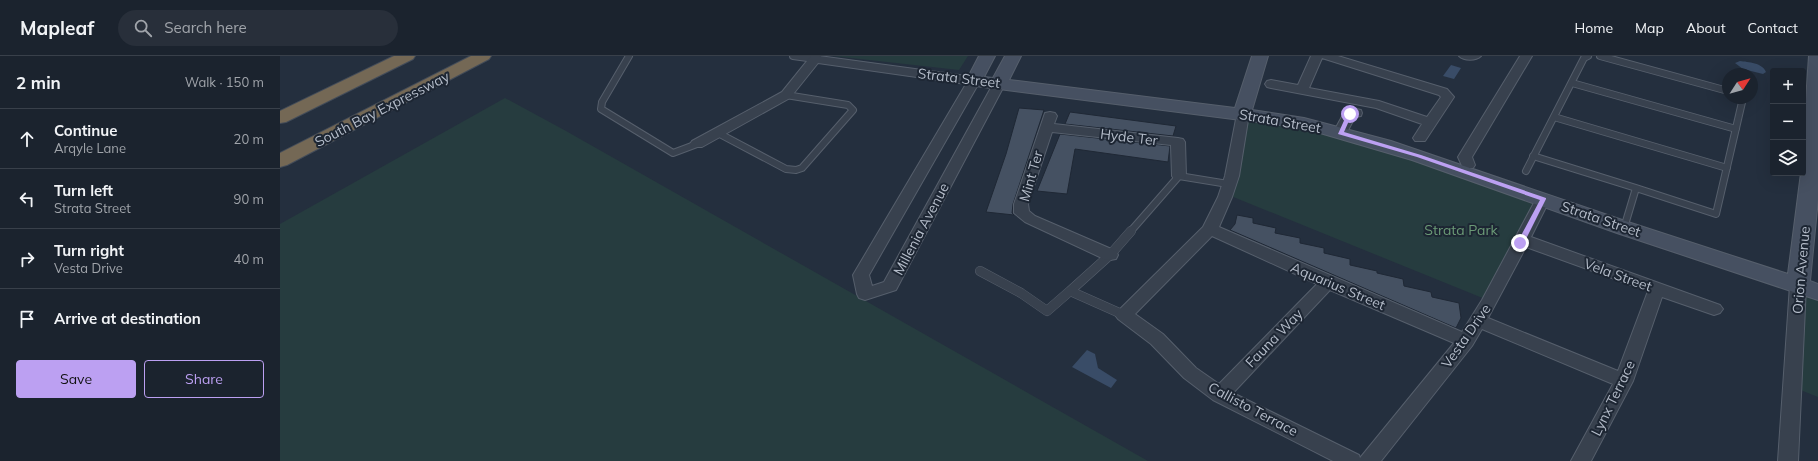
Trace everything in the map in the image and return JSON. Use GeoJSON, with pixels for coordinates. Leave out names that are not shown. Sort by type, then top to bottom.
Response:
{"type":"FeatureCollection","features":[{"type":"Feature","properties":{"kind":"highway"},"geometry":{"type":"LineString","coordinates":[[280,118],[407,56]]}},
{"type":"Feature","properties":{"kind":"highway","name":"South Bay Expressway"},"geometry":{"type":"LineString","coordinates":[[280,161],[483,56]]}},
{"type":"Feature","properties":{"kind":"street","name":"Millenia Avenue"},"geometry":{"type":"LineString","coordinates":[[987,56],[861,275],[865,294],[890,286],[1013,56]]}},
{"type":"Feature","properties":{"kind":"street"},"geometry":{"type":"LineString","coordinates":[[1124,315],[1210,229],[1225,197],[1228,184],[1232,176],[1244,106],[1260,56]]}},
{"type":"Feature","properties":{"kind":"street"},"geometry":{"type":"LineString","coordinates":[[1302,90],[1317,56]]}},
{"type":"Feature","properties":{"kind":"street"},"geometry":{"type":"LineString","coordinates":[[1326,56],[1443,92],[1448,96],[1420,138]]}},
{"type":"Feature","properties":{"kind":"street"},"geometry":{"type":"LineString","coordinates":[[1465,56],[1475,56]]}},
{"type":"Feature","properties":{"kind":"street"},"geometry":{"type":"LineString","coordinates":[[1468,165],[1465,157],[1526,56]]}},
{"type":"Feature","properties":{"kind":"street","name":"Orion Avenue"},"geometry":{"type":"LineString","coordinates":[[1788,461],[1808,289],[1811,172],[1815,140],[1817,56]]}},
{"type":"Feature","properties":{"kind":"street"},"geometry":{"type":"LineString","coordinates":[[697,144],[786,95],[817,58]]}},
{"type":"Feature","properties":{"kind":"street","name":"Strata Street"},"geometry":{"type":"LineString","coordinates":[[817,58],[974,81],[1243,114],[1304,124],[1346,134],[1419,156],[1624,228],[1808,289]]}},
{"type":"Feature","properties":{"kind":"street"},"geometry":{"type":"LineString","coordinates":[[1271,84],[1362,101],[1430,122]]}},
{"type":"Feature","properties":{"kind":"street"},"geometry":{"type":"LineString","coordinates":[[1346,134],[1360,117],[1356,113],[1362,101]]}},
{"type":"Feature","properties":{"kind":"street","name":"Hyde Ter"},"geometry":{"type":"LineString","coordinates":[[1048,122],[1178,142],[1179,176]]}},
{"type":"Feature","properties":{"kind":"street","name":"Mint Ter"},"geometry":{"type":"LineString","coordinates":[[1048,122],[1021,204],[1022,213],[1030,219],[1110,255]]}},
{"type":"Feature","properties":{"kind":"street","name":"Vesta Drive"},"geometry":{"type":"LineString","coordinates":[[1369,461],[1466,341],[1479,321],[1523,240],[1543,199]]}},
{"type":"Feature","properties":{"kind":"street","name":"Aquarius Street"},"geometry":{"type":"LineString","coordinates":[[1210,229],[1328,282],[1466,341]]}},
{"type":"Feature","properties":{"kind":"street","name":"Vela Street"},"geometry":{"type":"LineString","coordinates":[[1523,240],[1714,309]]}},
{"type":"Feature","properties":{"kind":"street","name":"Fauna Way"},"geometry":{"type":"LineString","coordinates":[[1220,395],[1328,282]]}},
{"type":"Feature","properties":{"kind":"street","name":"Lynx Terrace"},"geometry":{"type":"LineString","coordinates":[[1581,461],[1624,381],[1657,288]]}},
{"type":"Feature","properties":{"kind":"street","name":"Callisto Terrace"},"geometry":{"type":"LineString","coordinates":[[1124,315],[1157,339],[1190,373],[1220,395],[1352,461]]}},
{"type":"Feature","properties":{"kind":"street"},"geometry":{"type":"LineString","coordinates":[[1479,321],[1624,381]]}},
{"type":"Feature","properties":{"kind":"lane"},"geometry":{"type":"LineString","coordinates":[[629,56],[602,102],[601,109],[672,153],[697,144]]}},
{"type":"Feature","properties":{"kind":"lane"},"geometry":{"type":"LineString","coordinates":[[793,56],[817,58]]}},
{"type":"Feature","properties":{"kind":"lane"},"geometry":{"type":"LineString","coordinates":[[1526,171],[1584,58],[1588,56]]}},
{"type":"Feature","properties":{"kind":"lane"},"geometry":{"type":"LineString","coordinates":[[1600,56],[1722,88]]}},
{"type":"Feature","properties":{"kind":"lane"},"geometry":{"type":"LineString","coordinates":[[1572,83],[1736,129]]}},
{"type":"Feature","properties":{"kind":"lane"},"geometry":{"type":"LineString","coordinates":[[718,133],[786,169],[796,170],[802,168],[853,110],[848,105],[786,95]]}},
{"type":"Feature","properties":{"kind":"lane"},"geometry":{"type":"LineString","coordinates":[[1533,156],[1716,214],[1741,104]]}},
{"type":"Feature","properties":{"kind":"lane"},"geometry":{"type":"LineString","coordinates":[[1554,116],[1727,168]]}},
{"type":"Feature","properties":{"kind":"lane"},"geometry":{"type":"LineString","coordinates":[[980,271],[1021,293],[1047,311],[1110,255],[1179,176],[1228,184]]}},
{"type":"Feature","properties":{"kind":"lane"},"geometry":{"type":"LineString","coordinates":[[1624,228],[1636,188]]}},
{"type":"Feature","properties":{"kind":"lane"},"geometry":{"type":"LineString","coordinates":[[1070,291],[1124,315]]}},
{"type":"Feature","properties":{"kind":"green space"},"geometry":{"type":"Polygon","coordinates":[[[833,56],[968,56],[959,70],[833,56]]]}},
{"type":"Feature","properties":{"kind":"green space"},"geometry":{"type":"Polygon","coordinates":[[[505,98],[566,131],[1148,461],[280,461],[280,224],[505,98]]]}},
{"type":"Feature","properties":{"kind":"green space","name":"Strata Park"},"geometry":{"type":"Polygon","coordinates":[[[1243,114],[1304,123],[1543,199],[1490,301],[1226,194],[1243,114]]]}},
{"type":"Feature","properties":{"kind":"green space"},"geometry":{"type":"Polygon","coordinates":[[[1798,285],[1818,292],[1818,397],[1793,387],[1798,285]]]}},
{"type":"Feature","properties":{"kind":"water"},"geometry":{"type":"Polygon","coordinates":[[[1740,61],[1759,65],[1766,72],[1763,74],[1758,73],[1758,68],[1742,68],[1735,63],[1740,61]]]}},
{"type":"Feature","properties":{"kind":"water"},"geometry":{"type":"Polygon","coordinates":[[[1451,65],[1461,68],[1454,79],[1443,76],[1451,65]]]}},
{"type":"Feature","properties":{"kind":"water"},"geometry":{"type":"Polygon","coordinates":[[[1087,350],[1095,354],[1098,368],[1117,380],[1111,388],[1072,367],[1087,350]]]}},
{"type":"Feature","properties":{"kind":"building"},"geometry":{"type":"Polygon","coordinates":[[[1019,108],[1044,110],[1013,204],[1012,213],[1014,215],[986,212],[1006,154],[1019,108]]]}},
{"type":"Feature","properties":{"kind":"building"},"geometry":{"type":"Polygon","coordinates":[[[1070,112],[1176,126],[1173,136],[1065,124],[1070,112]]]}},
{"type":"Feature","properties":{"kind":"building"},"geometry":{"type":"Polygon","coordinates":[[[1060,134],[1170,146],[1168,162],[1075,149],[1067,194],[1037,191],[1060,134]]]}},
{"type":"Feature","properties":{"kind":"building"},"geometry":{"type":"Polygon","coordinates":[[[1237,215],[1253,218],[1253,223],[1276,228],[1275,233],[1300,238],[1300,243],[1324,248],[1324,253],[1350,259],[1350,265],[1403,279],[1404,286],[1431,292],[1432,297],[1459,303],[1461,318],[1456,328],[1230,230],[1235,224],[1237,215]]]}},
{"type":"Feature","properties":{"kind":"route"},"geometry":{"type":"LineString","coordinates":[[1350,114],[1340,133],[1419,156],[1543,199],[1523,240],[1520,243]]}}]}
